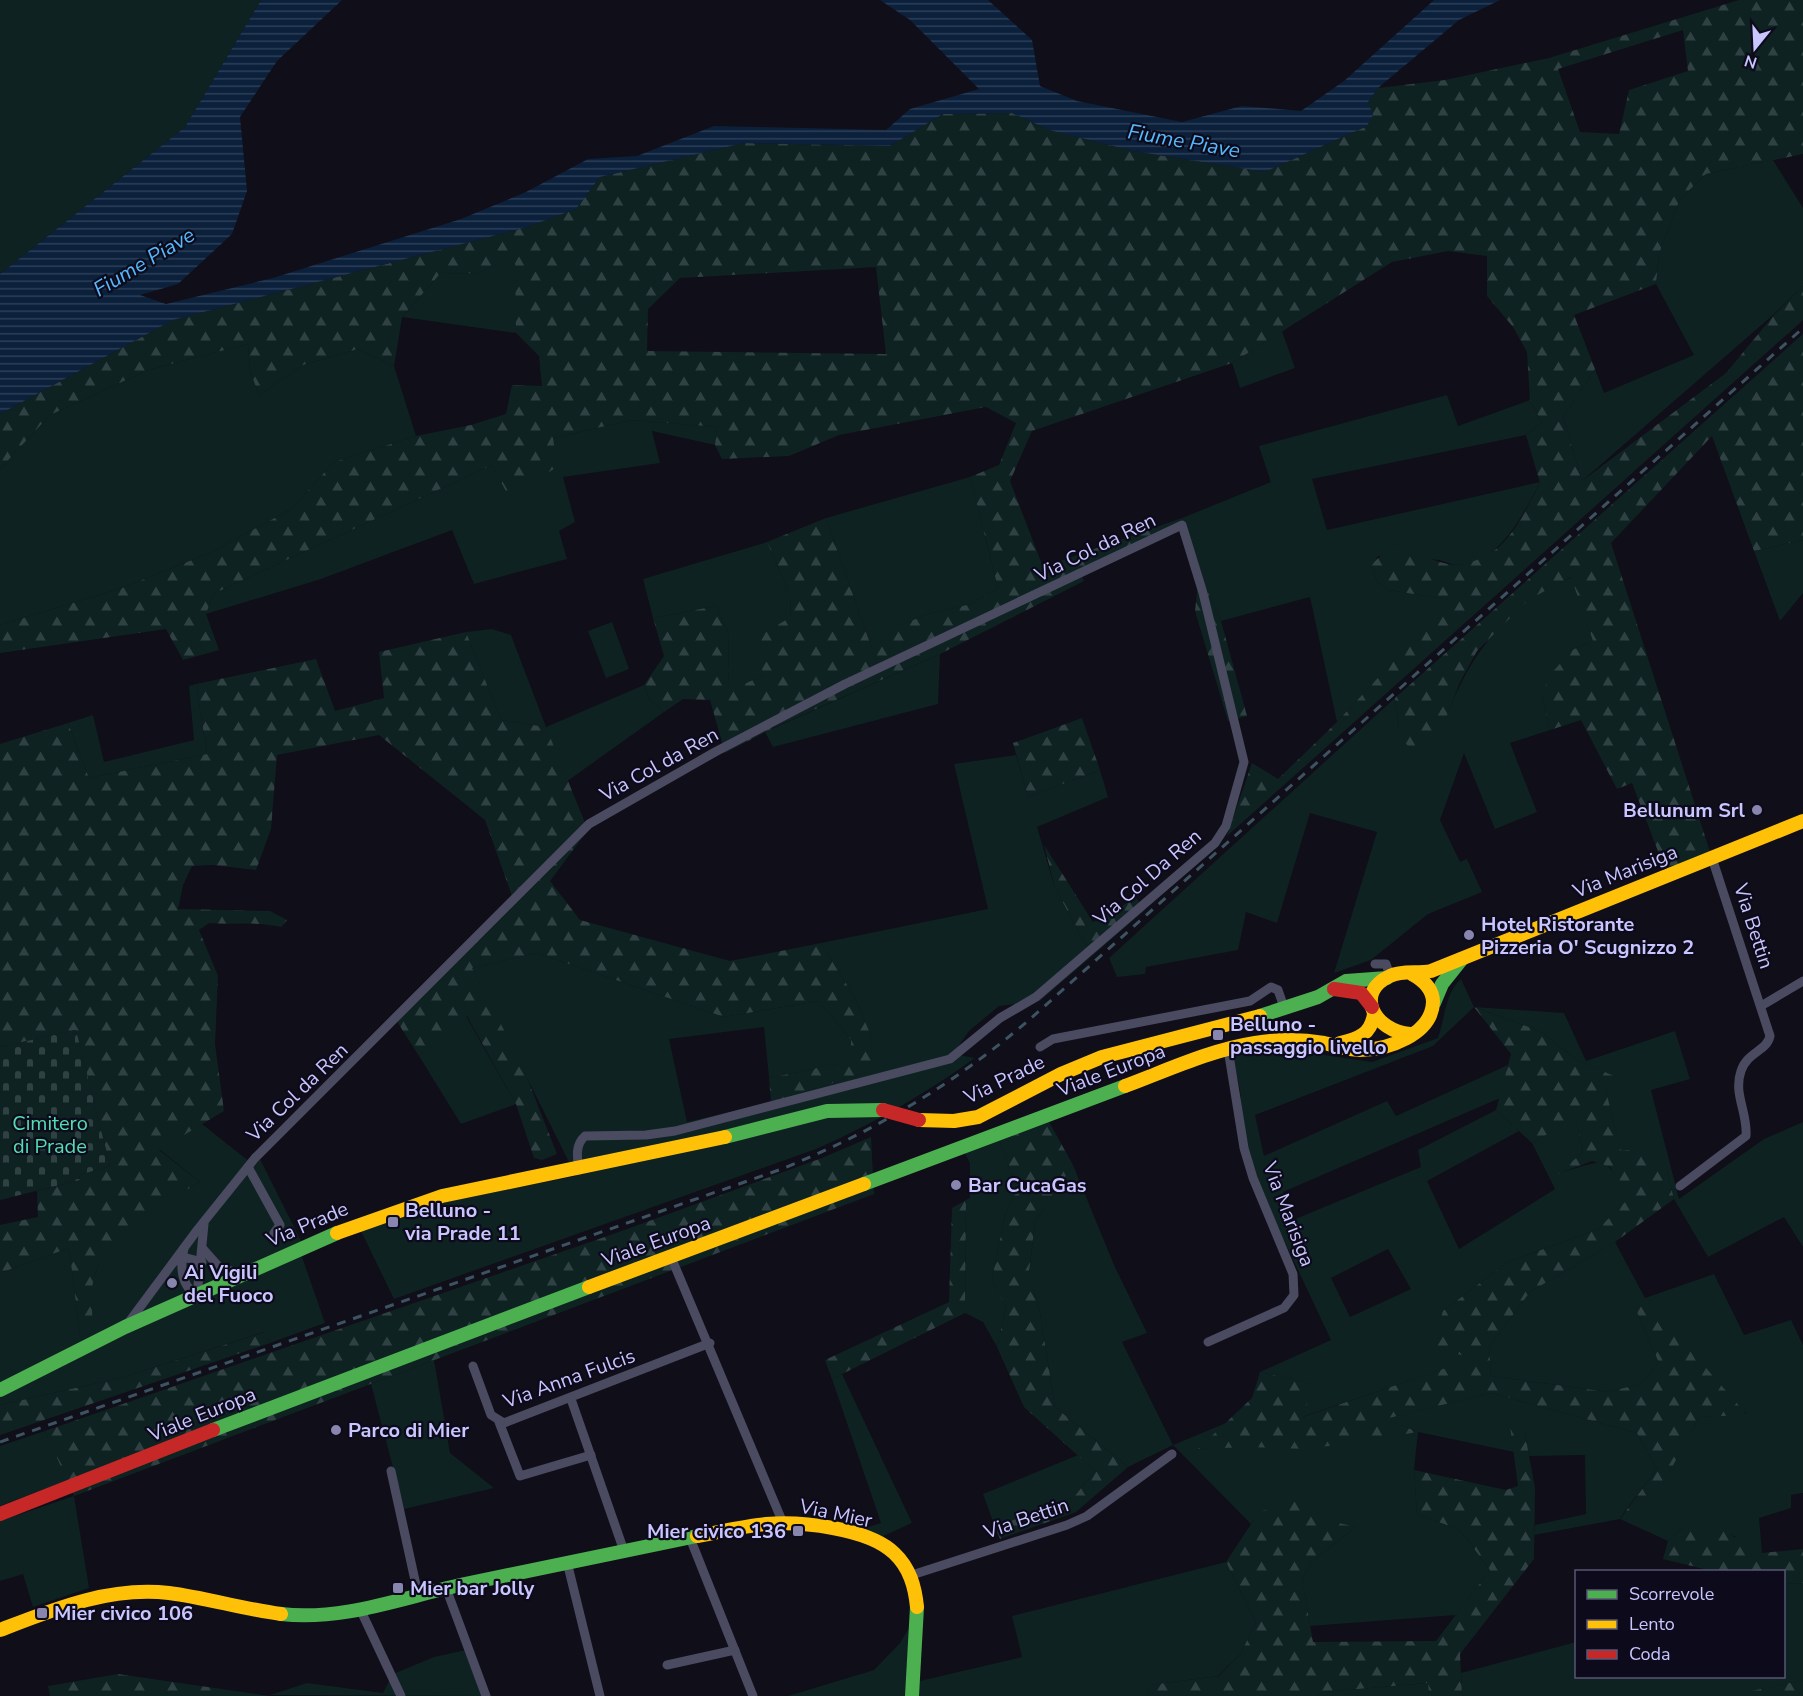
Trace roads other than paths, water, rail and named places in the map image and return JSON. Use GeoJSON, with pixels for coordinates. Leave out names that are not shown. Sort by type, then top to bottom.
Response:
{"type":"FeatureCollection","features":[{"type":"Feature","properties":{"kind":"main road","name":"Via Marisiga"},"geometry":{"type":"LineString","coordinates":[[1388,977],[1412,975],[1462,959],[1803,821]]}},
{"type":"Feature","properties":{"kind":"main road","name":"Via Marisiga"},"geometry":{"type":"LineString","coordinates":[[1411,1034],[1428,1021],[1442,984],[1462,959]]}},
{"type":"Feature","properties":{"kind":"main road"},"geometry":{"type":"LineString","coordinates":[[1412,975],[1427,984],[1434,1003]]}},
{"type":"Feature","properties":{"kind":"main road"},"geometry":{"type":"LineString","coordinates":[[1373,1010],[1378,985],[1388,977]]}},
{"type":"Feature","properties":{"kind":"main road","name":"Via Prade"},"geometry":{"type":"LineString","coordinates":[[0,1390],[125,1328],[307,1244],[406,1206],[442,1196],[579,1170],[827,1111],[882,1110],[919,1120],[954,1121],[978,1117],[1061,1074],[1102,1057],[1285,1010],[1346,981],[1358,978],[1388,977]]}},
{"type":"Feature","properties":{"kind":"main road"},"geometry":{"type":"LineString","coordinates":[[1332,989],[1348,989],[1361,993],[1373,1010],[1379,1024],[1388,1031],[1400,1035],[1411,1034]]}},
{"type":"Feature","properties":{"kind":"main road","name":"Viale Europa"},"geometry":{"type":"LineString","coordinates":[[1334,1045],[1359,1040],[1367,1033],[1373,1023],[1373,1010]]}},
{"type":"Feature","properties":{"kind":"main road","name":"Viale Europa"},"geometry":{"type":"LineString","coordinates":[[0,1514],[330,1384],[1228,1049],[1278,1040],[1334,1045],[1358,1050],[1375,1049],[1411,1034]]}},
{"type":"Feature","properties":{"kind":"main road","name":"Via Mier"},"geometry":{"type":"LineString","coordinates":[[0,1630],[71,1602],[101,1595],[132,1592],[166,1593],[260,1610],[321,1616],[361,1611],[418,1594],[567,1562],[783,1522],[848,1532],[877,1541],[899,1556],[912,1575]]}},
{"type":"Feature","properties":{"kind":"main road"},"geometry":{"type":"LineString","coordinates":[[912,1575],[917,1608],[912,1696]]}},
{"type":"Feature","properties":{"kind":"street","name":"Via Col Da Ren"},"geometry":{"type":"LineString","coordinates":[[579,1170],[577,1148],[579,1141],[585,1136],[646,1135],[765,1108],[832,1088],[950,1059],[982,1032],[1036,997],[1215,843],[1226,826],[1244,762],[1226,681],[1182,525]]}},
{"type":"Feature","properties":{"kind":"street","name":"Via Col da Ren"},"geometry":{"type":"LineString","coordinates":[[125,1328],[172,1263],[248,1167],[589,824],[716,752],[845,684],[1182,525]]}},
{"type":"Feature","properties":{"kind":"street","name":"Via Bettin"},"geometry":{"type":"LineString","coordinates":[[1680,1186],[1746,1136],[1738,1081],[1746,1060],[1769,1040],[1770,1031],[1712,858]]}},
{"type":"Feature","properties":{"kind":"street"},"geometry":{"type":"LineString","coordinates":[[1375,964],[1386,964],[1388,977]]}},
{"type":"Feature","properties":{"kind":"street","name":"Via Bettin"},"geometry":{"type":"LineString","coordinates":[[1761,1006],[1803,981]]}},
{"type":"Feature","properties":{"kind":"street"},"geometry":{"type":"LineString","coordinates":[[1040,1047],[1053,1039],[1250,1001],[1271,987],[1278,990],[1285,1010]]}},
{"type":"Feature","properties":{"kind":"street","name":"Via Marisiga"},"geometry":{"type":"LineString","coordinates":[[1208,1342],[1284,1308],[1294,1295],[1293,1274],[1253,1178],[1244,1148],[1228,1049]]}},
{"type":"Feature","properties":{"kind":"street","name":"Via Col da Ren"},"geometry":{"type":"LineString","coordinates":[[248,1167],[279,1225],[274,1233]]}},
{"type":"Feature","properties":{"kind":"street"},"geometry":{"type":"LineString","coordinates":[[197,1296],[204,1224]]}},
{"type":"Feature","properties":{"kind":"street","name":"Via Col da Ren"},"geometry":{"type":"LineString","coordinates":[[185,1246],[182,1259],[186,1285],[197,1296]]}},
{"type":"Feature","properties":{"kind":"street"},"geometry":{"type":"LineString","coordinates":[[203,1248],[220,1268],[236,1273],[248,1272]]}},
{"type":"Feature","properties":{"kind":"street"},"geometry":{"type":"LineString","coordinates":[[671,1257],[710,1343],[783,1522]]}},
{"type":"Feature","properties":{"kind":"street"},"geometry":{"type":"LineString","coordinates":[[172,1263],[182,1259],[202,1262]]}},
{"type":"Feature","properties":{"kind":"street","name":"Via Anna Fulcis"},"geometry":{"type":"LineString","coordinates":[[473,1366],[491,1415],[499,1422],[510,1422],[710,1343]]}},
{"type":"Feature","properties":{"kind":"street"},"geometry":{"type":"LineString","coordinates":[[571,1399],[624,1551]]}},
{"type":"Feature","properties":{"kind":"street"},"geometry":{"type":"LineString","coordinates":[[499,1422],[520,1476],[591,1455]]}},
{"type":"Feature","properties":{"kind":"street","name":"Via Bettin"},"geometry":{"type":"LineString","coordinates":[[912,1575],[1067,1525],[1087,1516],[1172,1454]]}},
{"type":"Feature","properties":{"kind":"street"},"geometry":{"type":"LineString","coordinates":[[391,1471],[418,1594]]}},
{"type":"Feature","properties":{"kind":"street"},"geometry":{"type":"LineString","coordinates":[[690,1538],[753,1696]]}},
{"type":"Feature","properties":{"kind":"street"},"geometry":{"type":"LineString","coordinates":[[567,1562],[600,1696]]}},
{"type":"Feature","properties":{"kind":"street"},"geometry":{"type":"LineString","coordinates":[[446,1588],[486,1696]]}},
{"type":"Feature","properties":{"kind":"street"},"geometry":{"type":"LineString","coordinates":[[361,1611],[401,1696]]}},
{"type":"Feature","properties":{"kind":"street"},"geometry":{"type":"LineString","coordinates":[[667,1665],[735,1650]]}},
{"type":"Feature","properties":{"kind":"water","name":"Fiume Piave"},"geometry":{"type":"Polygon","coordinates":[[[261,0],[342,0],[277,61],[240,117],[247,191],[232,234],[178,284],[140,295],[166,304],[273,278],[461,219],[526,192],[588,159],[637,156],[714,126],[886,130],[910,109],[979,89],[910,20],[880,0],[988,0],[1032,40],[1040,86],[1077,101],[1182,122],[1242,106],[1301,111],[1344,81],[1434,0],[1500,0],[1459,20],[1378,88],[1368,102],[1373,115],[1367,126],[1265,172],[1133,151],[1049,130],[1012,113],[943,114],[890,146],[744,143],[600,177],[576,209],[527,227],[173,320],[0,414],[0,274],[185,127],[261,0]]]}},
{"type":"Feature","properties":{"kind":"railway"},"geometry":{"type":"LineString","coordinates":[[0,1442],[779,1170],[847,1140],[910,1106],[971,1066],[1029,1020],[1803,328]]}},
{"type":"Feature","properties":{"kind":"place","name":"Bellunum Srl"},"geometry":{"type":"Point","coordinates":[1757,810]}},
{"type":"Feature","properties":{"kind":"place","name":"Hotel Ristorante Pizzeria O' Scugnizzo 2"},"geometry":{"type":"Point","coordinates":[1469,935]}},
{"type":"Feature","properties":{"kind":"place","name":"Belluno - passaggio livello"},"geometry":{"type":"Point","coordinates":[1218,1035]}},
{"type":"Feature","properties":{"kind":"place","name":"Bar CucaGas"},"geometry":{"type":"Point","coordinates":[956,1185]}},
{"type":"Feature","properties":{"kind":"place","name":"Belluno - via Prade 11"},"geometry":{"type":"Point","coordinates":[393,1222]}},
{"type":"Feature","properties":{"kind":"place","name":"Ai Vigili del Fuoco"},"geometry":{"type":"Point","coordinates":[172,1283]}},
{"type":"Feature","properties":{"kind":"place","name":"Parco di Mier"},"geometry":{"type":"Point","coordinates":[336,1430]}},
{"type":"Feature","properties":{"kind":"place","name":"Mier civico 136"},"geometry":{"type":"Point","coordinates":[798,1531]}},
{"type":"Feature","properties":{"kind":"place","name":"Mier bar Jolly"},"geometry":{"type":"Point","coordinates":[398,1588]}},
{"type":"Feature","properties":{"kind":"place","name":"Mier civico 106"},"geometry":{"type":"Point","coordinates":[42,1613]}},
{"type":"Feature","properties":{"kind":"park label","name":"Cimitero di Prade"},"geometry":{"type":"Point","coordinates":[50,1134]}}]}
